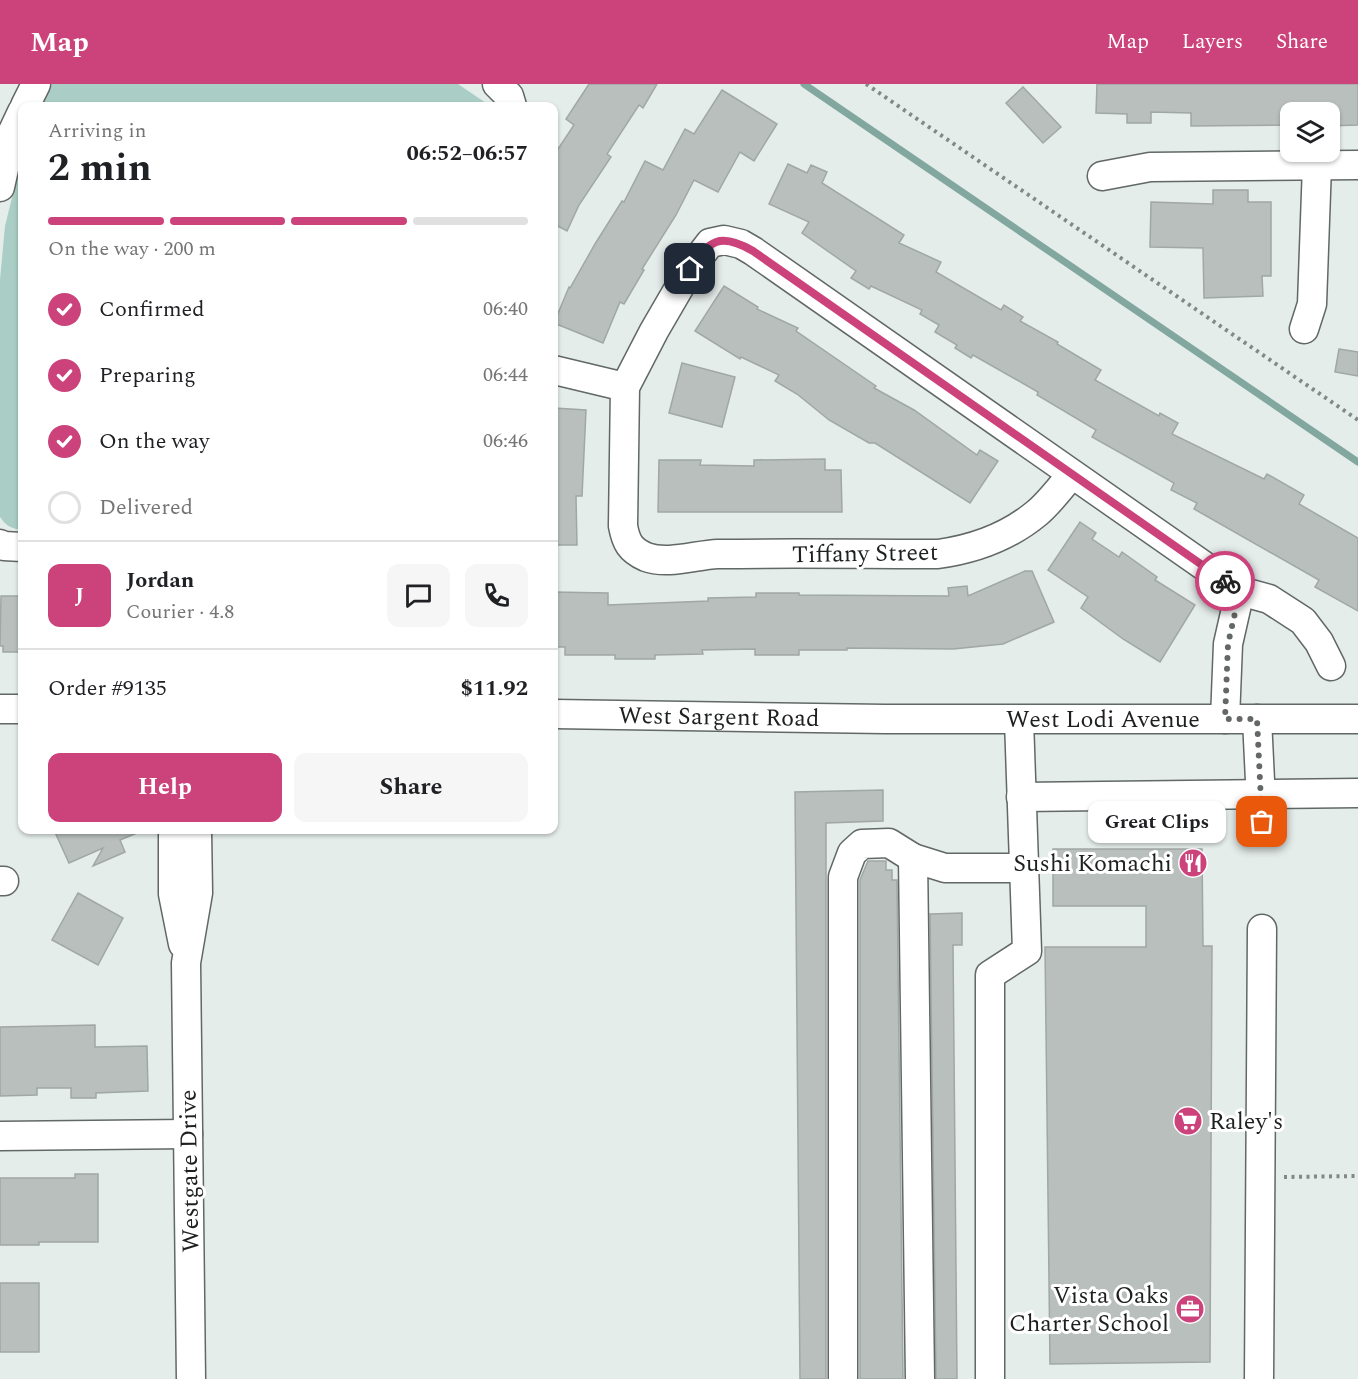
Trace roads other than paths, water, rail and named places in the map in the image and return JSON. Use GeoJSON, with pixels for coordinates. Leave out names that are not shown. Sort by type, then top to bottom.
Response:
{"type":"FeatureCollection","features":[{"type":"Feature","properties":{"kind":"street"},"geometry":{"type":"LineString","coordinates":[[27,102],[36,84]]}},
{"type":"Feature","properties":{"kind":"street"},"geometry":{"type":"LineString","coordinates":[[497,84],[509,96],[511,102]]}},
{"type":"Feature","properties":{"kind":"street"},"geometry":{"type":"LineString","coordinates":[[0,187],[5,140],[18,119]]}},
{"type":"Feature","properties":{"kind":"street"},"geometry":{"type":"LineString","coordinates":[[1304,329],[1312,304],[1317,165]]}},
{"type":"Feature","properties":{"kind":"street"},"geometry":{"type":"LineString","coordinates":[[1102,176],[1150,167],[1358,165]]}},
{"type":"Feature","properties":{"kind":"street"},"geometry":{"type":"LineString","coordinates":[[558,371],[625,387],[693,263],[710,243],[724,240],[741,244],[1240,591],[1269,599],[1303,621],[1319,642],[1331,666]]}},
{"type":"Feature","properties":{"kind":"street","name":"Tiffany Street"},"geometry":{"type":"LineString","coordinates":[[625,387],[623,526],[626,542],[634,551],[661,561],[716,554],[938,554],[959,551],[983,545],[1007,534],[1038,512],[1072,474]]}},
{"type":"Feature","properties":{"kind":"street"},"geometry":{"type":"LineString","coordinates":[[0,544],[18,547]]}},
{"type":"Feature","properties":{"kind":"street"},"geometry":{"type":"LineString","coordinates":[[1225,719],[1228,644],[1240,591]]}},
{"type":"Feature","properties":{"kind":"street"},"geometry":{"type":"LineString","coordinates":[[0,709],[18,709]]}},
{"type":"Feature","properties":{"kind":"street","name":"West Sargent Road"},"geometry":{"type":"LineString","coordinates":[[558,714],[885,719]]}},
{"type":"Feature","properties":{"kind":"street","name":"West Lodi Avenue"},"geometry":{"type":"LineString","coordinates":[[885,719],[1358,719]]}},
{"type":"Feature","properties":{"kind":"street"},"geometry":{"type":"LineString","coordinates":[[1257,719],[1262,809]]}},
{"type":"Feature","properties":{"kind":"street"},"geometry":{"type":"LineString","coordinates":[[990,1379],[990,975],[1027,951],[1019,720]]}},
{"type":"Feature","properties":{"kind":"street"},"geometry":{"type":"LineString","coordinates":[[1021,797],[1262,809],[1358,793]]}},
{"type":"Feature","properties":{"kind":"street","name":"Westgate Drive"},"geometry":{"type":"LineString","coordinates":[[173,834],[174,894],[186,963],[191,1379]]}},
{"type":"Feature","properties":{"kind":"street","name":"Westgate Drive"},"geometry":{"type":"LineString","coordinates":[[186,963],[198,893],[197,834]]}},
{"type":"Feature","properties":{"kind":"street"},"geometry":{"type":"LineString","coordinates":[[843,1379],[843,877],[852,853],[862,844],[889,843],[913,858],[945,868],[1024,868]]}},
{"type":"Feature","properties":{"kind":"street"},"geometry":{"type":"LineString","coordinates":[[913,858],[920,1379]]}},
{"type":"Feature","properties":{"kind":"street"},"geometry":{"type":"LineString","coordinates":[[1259,1379],[1262,929]]}},
{"type":"Feature","properties":{"kind":"street"},"geometry":{"type":"LineString","coordinates":[[0,1136],[188,1134]]}},
{"type":"Feature","properties":{"kind":"waterway"},"geometry":{"type":"LineString","coordinates":[[804,84],[1358,462]]}},
{"type":"Feature","properties":{"kind":"place","name":"Great Clips"},"geometry":{"type":"Point","coordinates":[1262,822]}},
{"type":"Feature","properties":{"kind":"place","name":"Sushi Komachi"},"geometry":{"type":"Point","coordinates":[1193,863]}},
{"type":"Feature","properties":{"kind":"place","name":"Raley's"},"geometry":{"type":"Point","coordinates":[1188,1121]}},
{"type":"Feature","properties":{"kind":"place","name":"Vista Oaks Charter School"},"geometry":{"type":"Point","coordinates":[1190,1309]}}]}
